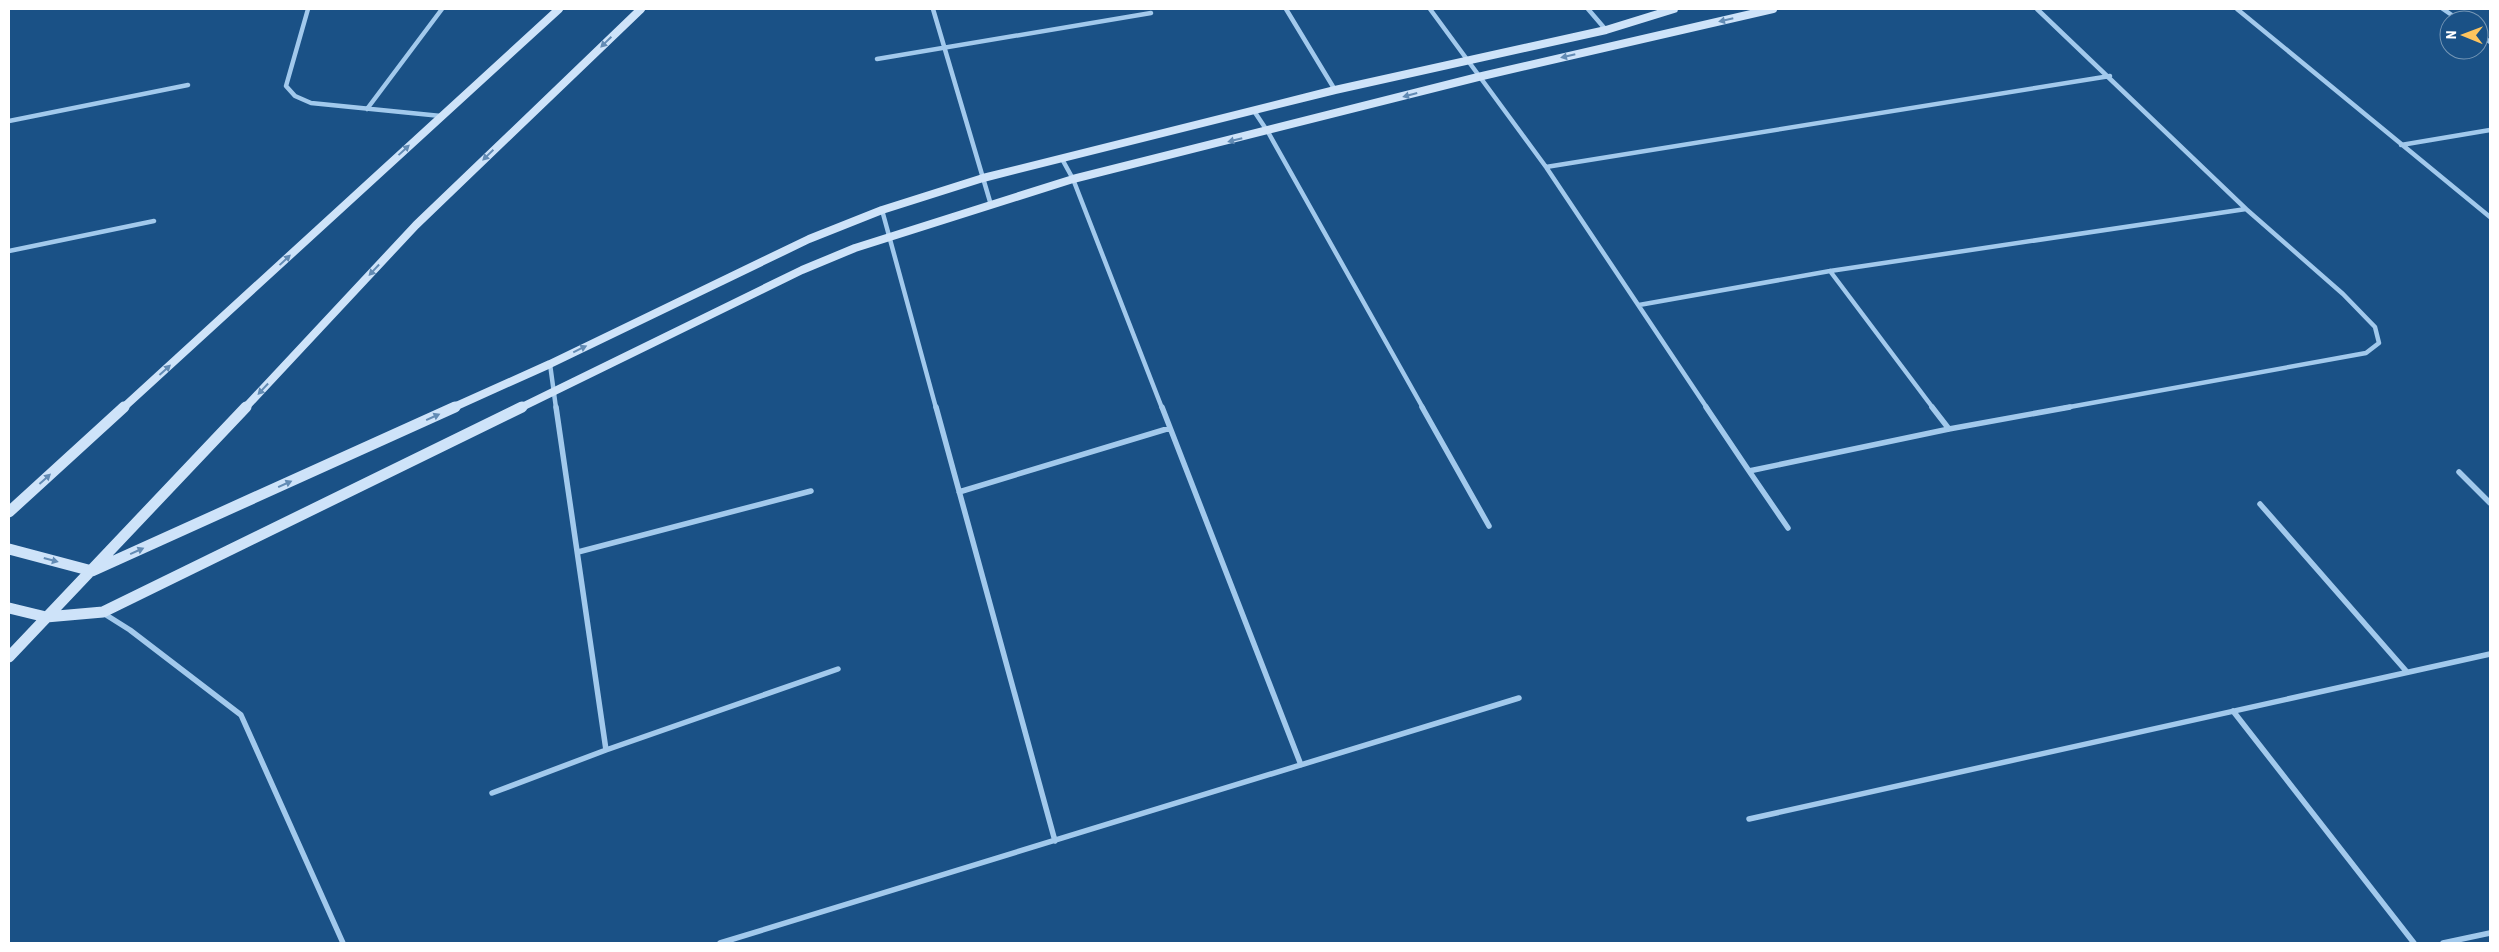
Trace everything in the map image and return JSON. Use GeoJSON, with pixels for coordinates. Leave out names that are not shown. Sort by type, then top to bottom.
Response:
{"type":"FeatureCollection","features":[{"type":"Feature","properties":{"kind":"street"},"geometry":{"type":"LineString","coordinates":[[308,9],[286,86],[295,96],[311,103],[441,116]]}},
{"type":"Feature","properties":{"kind":"street"},"geometry":{"type":"LineString","coordinates":[[367,109],[442,9]]}},
{"type":"Feature","properties":{"kind":"street"},"geometry":{"type":"LineString","coordinates":[[9,512],[559,9]]}},
{"type":"Feature","properties":{"kind":"street"},"geometry":{"type":"LineString","coordinates":[[9,657],[416,225],[641,9]]}},
{"type":"Feature","properties":{"kind":"street"},"geometry":{"type":"LineString","coordinates":[[933,9],[991,205]]}},
{"type":"Feature","properties":{"kind":"street"},"geometry":{"type":"LineString","coordinates":[[1286,9],[1336,90]]}},
{"type":"Feature","properties":{"kind":"street"},"geometry":{"type":"LineString","coordinates":[[1430,9],[1478,77],[1546,167],[1788,528]]}},
{"type":"Feature","properties":{"kind":"street"},"geometry":{"type":"LineString","coordinates":[[1588,9],[1606,30]]}},
{"type":"Feature","properties":{"kind":"street"},"geometry":{"type":"LineString","coordinates":[[9,549],[92,571],[550,364],[809,239],[882,210],[983,178],[1336,90],[1606,30],[1674,9]]}},
{"type":"Feature","properties":{"kind":"street"},"geometry":{"type":"LineString","coordinates":[[9,608],[46,617],[103,612],[802,270],[856,248],[1073,180],[1268,132],[1478,77],[1773,9]]}},
{"type":"Feature","properties":{"kind":"street"},"geometry":{"type":"LineString","coordinates":[[1749,471],[1949,429],[2366,353],[2379,343],[2375,327],[2343,294],[2246,209],[2110,76],[2037,9]]}},
{"type":"Feature","properties":{"kind":"street"},"geometry":{"type":"LineString","coordinates":[[2237,9],[2490,217]]}},
{"type":"Feature","properties":{"kind":"street"},"geometry":{"type":"LineString","coordinates":[[876,59],[1151,13]]}},
{"type":"Feature","properties":{"kind":"street"},"geometry":{"type":"LineString","coordinates":[[1546,167],[2110,76]]}},
{"type":"Feature","properties":{"kind":"street"},"geometry":{"type":"LineString","coordinates":[[9,121],[188,85]]}},
{"type":"Feature","properties":{"kind":"street"},"geometry":{"type":"LineString","coordinates":[[1254,111],[1268,132],[1489,526]]}},
{"type":"Feature","properties":{"kind":"street"},"geometry":{"type":"LineString","coordinates":[[2402,145],[2490,130]]}},
{"type":"Feature","properties":{"kind":"street"},"geometry":{"type":"LineString","coordinates":[[1062,159],[1073,180],[1301,765]]}},
{"type":"Feature","properties":{"kind":"street"},"geometry":{"type":"LineString","coordinates":[[1639,305],[1830,271],[2246,209]]}},
{"type":"Feature","properties":{"kind":"street"},"geometry":{"type":"LineString","coordinates":[[882,210],[1055,841]]}},
{"type":"Feature","properties":{"kind":"street"},"geometry":{"type":"LineString","coordinates":[[9,251],[154,221]]}},
{"type":"Feature","properties":{"kind":"street"},"geometry":{"type":"LineString","coordinates":[[1830,271],[1949,429]]}},
{"type":"Feature","properties":{"kind":"street"},"geometry":{"type":"LineString","coordinates":[[550,364],[606,750]]}},
{"type":"Feature","properties":{"kind":"street"},"geometry":{"type":"LineString","coordinates":[[959,492],[1170,428]]}},
{"type":"Feature","properties":{"kind":"street"},"geometry":{"type":"LineString","coordinates":[[2459,472],[2490,503]]}},
{"type":"Feature","properties":{"kind":"street"},"geometry":{"type":"LineString","coordinates":[[578,552],[811,491]]}},
{"type":"Feature","properties":{"kind":"street"},"geometry":{"type":"LineString","coordinates":[[2260,504],[2407,672]]}},
{"type":"Feature","properties":{"kind":"street"},"geometry":{"type":"LineString","coordinates":[[103,612],[242,714],[343,943]]}},
{"type":"Feature","properties":{"kind":"street"},"geometry":{"type":"LineString","coordinates":[[1749,819],[2490,654]]}},
{"type":"Feature","properties":{"kind":"street"},"geometry":{"type":"LineString","coordinates":[[492,794],[606,750],[838,669]]}},
{"type":"Feature","properties":{"kind":"street"},"geometry":{"type":"LineString","coordinates":[[720,943],[1519,698]]}},
{"type":"Feature","properties":{"kind":"street"},"geometry":{"type":"LineString","coordinates":[[2232,711],[2414,943]]}},
{"type":"Feature","properties":{"kind":"street"},"geometry":{"type":"LineString","coordinates":[[2443,943],[2490,933]]}}]}
